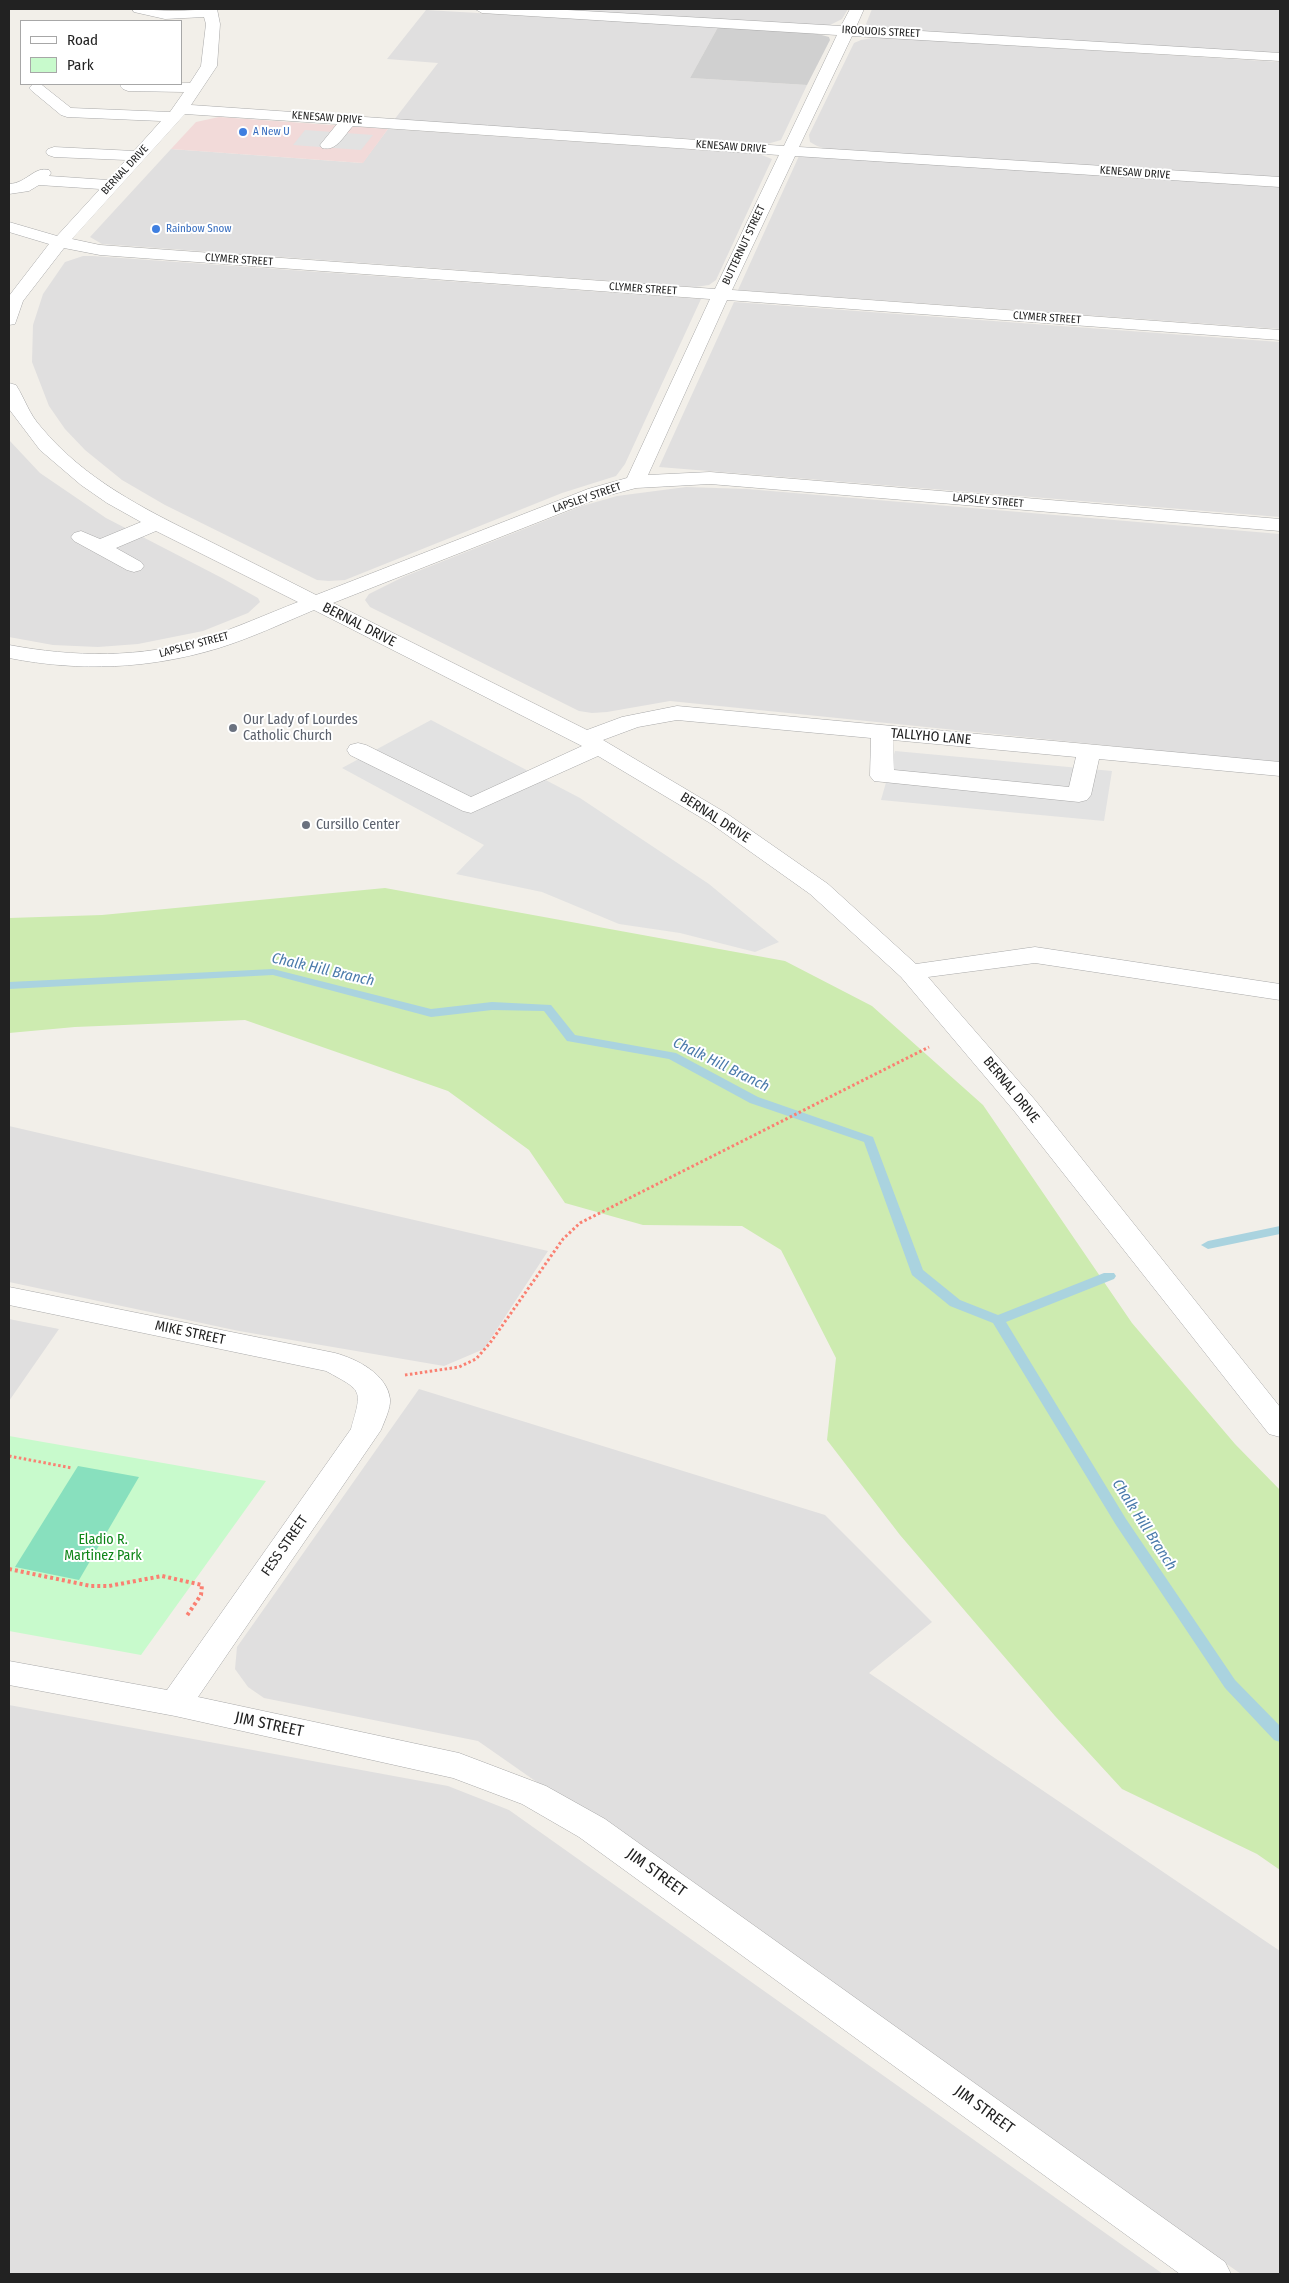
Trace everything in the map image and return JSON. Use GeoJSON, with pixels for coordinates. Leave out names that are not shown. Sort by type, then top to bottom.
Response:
{"type":"FeatureCollection","features":[{"type":"Feature","properties":{"kind":"street"},"geometry":{"type":"LineString","coordinates":[[138,9],[155,14],[168,15],[210,11]]}},
{"type":"Feature","properties":{"kind":"street","name":"IROQUOIS STREET"},"geometry":{"type":"LineString","coordinates":[[482,9],[1280,56]]}},
{"type":"Feature","properties":{"kind":"street","name":"BUTTERNUT STREET"},"geometry":{"type":"LineString","coordinates":[[635,482],[721,294],[857,9]]}},
{"type":"Feature","properties":{"kind":"street","name":"BERNAL DRIVE"},"geometry":{"type":"LineString","coordinates":[[9,320],[14,301],[59,242],[178,113],[195,88],[209,66],[213,24],[210,11]]}},
{"type":"Feature","properties":{"kind":"street"},"geometry":{"type":"LineString","coordinates":[[128,86],[195,88]]}},
{"type":"Feature","properties":{"kind":"street","name":"KENESAW DRIVE"},"geometry":{"type":"LineString","coordinates":[[37,88],[67,112],[178,113],[349,120],[789,151],[1280,182]]}},
{"type":"Feature","properties":{"kind":"street"},"geometry":{"type":"LineString","coordinates":[[328,145],[349,120]]}},
{"type":"Feature","properties":{"kind":"street"},"geometry":{"type":"LineString","coordinates":[[54,152],[138,156]]}},
{"type":"Feature","properties":{"kind":"street"},"geometry":{"type":"LineString","coordinates":[[9,189],[23,189],[40,177],[111,184]]}},
{"type":"Feature","properties":{"kind":"street","name":"CLYMER STREET"},"geometry":{"type":"LineString","coordinates":[[9,227],[59,242],[100,250],[1280,335]]}},
{"type":"Feature","properties":{"kind":"street","name":"BERNAL DRIVE"},"geometry":{"type":"LineString","coordinates":[[9,389],[27,422],[58,456],[100,490],[156,523],[593,743],[718,818],[819,889],[910,972],[1024,1106],[1280,1427]]}},
{"type":"Feature","properties":{"kind":"street","name":"LAPSLEY STREET"},"geometry":{"type":"LineString","coordinates":[[9,652],[63,659],[113,660],[160,656],[212,643],[595,493],[635,482],[710,478],[1280,525]]}},
{"type":"Feature","properties":{"kind":"street"},"geometry":{"type":"LineString","coordinates":[[134,566],[90,542],[156,523]]}},
{"type":"Feature","properties":{"kind":"street","name":"TALLYHO LANE"},"geometry":{"type":"LineString","coordinates":[[358,750],[471,806],[593,743],[618,724],[644,716],[677,713],[1280,769]]}},
{"type":"Feature","properties":{"kind":"street"},"geometry":{"type":"LineString","coordinates":[[882,732],[882,776],[1079,796],[1089,751]]}},
{"type":"Feature","properties":{"kind":"street"},"geometry":{"type":"LineString","coordinates":[[910,972],[1035,955],[1280,992]]}},
{"type":"Feature","properties":{"kind":"street","name":"MIKE STREET"},"geometry":{"type":"LineString","coordinates":[[9,1296],[335,1363],[367,1381]]}},
{"type":"Feature","properties":{"kind":"street","name":"FESS STREET"},"geometry":{"type":"LineString","coordinates":[[175,1704],[366,1430],[374,1400],[367,1381]]}},
{"type":"Feature","properties":{"kind":"street","name":"JIM STREET"},"geometry":{"type":"LineString","coordinates":[[9,1673],[175,1704],[459,1766],[534,1795],[592,1828],[1211,2274]]}},
{"type":"Feature","properties":{"kind":"path"},"geometry":{"type":"LineString","coordinates":[[367,1381],[459,1367],[476,1358],[490,1343],[563,1239],[580,1223],[930,1046]]}},
{"type":"Feature","properties":{"kind":"path"},"geometry":{"type":"LineString","coordinates":[[9,1456],[72,1468]]}},
{"type":"Feature","properties":{"kind":"path"},"geometry":{"type":"LineString","coordinates":[[9,1569],[91,1586],[109,1586],[162,1576],[202,1585],[201,1595],[186,1617]]}},
{"type":"Feature","properties":{"kind":"shaded area"},"geometry":{"type":"Polygon","coordinates":[[[541,9],[848,9],[842,19],[828,26],[541,9]]]}},
{"type":"Feature","properties":{"kind":"shaded area"},"geometry":{"type":"Polygon","coordinates":[[[872,9],[1280,9],[1280,53],[864,29],[872,9]]]}},
{"type":"Feature","properties":{"kind":"shaded area"},"geometry":{"type":"Polygon","coordinates":[[[426,10],[718,27],[690,78],[807,85],[781,140],[767,144],[394,120],[438,63],[387,59],[426,10]]]}},
{"type":"Feature","properties":{"kind":"shaded area"},"geometry":{"type":"Polygon","coordinates":[[[718,27],[814,33],[829,37],[830,40],[807,85],[690,78],[718,27]]]}},
{"type":"Feature","properties":{"kind":"shaded area"},"geometry":{"type":"Polygon","coordinates":[[[878,37],[1280,62],[1280,178],[826,149],[810,142],[809,135],[854,43],[878,37]]]}},
{"type":"Feature","properties":{"kind":"shaded area"},"geometry":{"type":"Polygon","coordinates":[[[219,117],[388,129],[363,163],[171,149],[196,122],[219,117]]]}},
{"type":"Feature","properties":{"kind":"shaded area"},"geometry":{"type":"Polygon","coordinates":[[[388,129],[759,154],[772,159],[716,280],[709,285],[695,287],[102,244],[90,237],[171,149],[362,163],[388,129]]]}},
{"type":"Feature","properties":{"kind":"shaded area"},"geometry":{"type":"Polygon","coordinates":[[[305,130],[373,135],[361,150],[293,145],[305,130]]]}},
{"type":"Feature","properties":{"kind":"shaded area"},"geometry":{"type":"Polygon","coordinates":[[[799,156],[1280,187],[1280,329],[738,290],[799,156]]]}},
{"type":"Feature","properties":{"kind":"shaded area"},"geometry":{"type":"Polygon","coordinates":[[[83,256],[701,299],[625,464],[616,476],[562,493],[345,580],[329,581],[317,580],[165,505],[122,480],[85,450],[65,429],[49,406],[32,362],[33,325],[43,294],[65,262],[83,256]]]}},
{"type":"Feature","properties":{"kind":"shaded area"},"geometry":{"type":"Polygon","coordinates":[[[734,302],[1280,342],[1280,517],[659,467],[734,302]]]}},
{"type":"Feature","properties":{"kind":"shaded area"},"geometry":{"type":"Polygon","coordinates":[[[9,440],[40,473],[106,518],[222,578],[258,598],[260,602],[248,613],[203,631],[138,644],[98,647],[53,645],[9,637],[9,440]]]}},
{"type":"Feature","properties":{"kind":"shaded area"},"geometry":{"type":"Polygon","coordinates":[[[686,487],[747,489],[1280,534],[1280,763],[670,701],[607,712],[592,713],[579,711],[370,607],[365,600],[369,594],[403,577],[582,506],[617,496],[686,487]]]}},
{"type":"Feature","properties":{"kind":"shaded area"},"geometry":{"type":"Polygon","coordinates":[[[431,720],[580,798],[709,884],[779,942],[755,952],[680,933],[619,924],[542,892],[456,874],[484,845],[342,768],[431,720]]]}},
{"type":"Feature","properties":{"kind":"shaded area"},"geometry":{"type":"Polygon","coordinates":[[[895,751],[1112,771],[1104,821],[881,800],[895,751]]]}},
{"type":"Feature","properties":{"kind":"shaded area"},"geometry":{"type":"Polygon","coordinates":[[[9,1126],[548,1251],[484,1349],[444,1366],[239,1331],[9,1282],[9,1126]]]}},
{"type":"Feature","properties":{"kind":"shaded area"},"geometry":{"type":"Polygon","coordinates":[[[9,1319],[59,1329],[9,1401],[9,1319]]]}},
{"type":"Feature","properties":{"kind":"shaded area"},"geometry":{"type":"Polygon","coordinates":[[[419,1389],[825,1515],[932,1622],[869,1673],[1280,1951],[1280,2274],[1241,2274],[478,1741],[264,1698],[248,1687],[235,1669],[237,1647],[419,1389]]]}},
{"type":"Feature","properties":{"kind":"shaded area"},"geometry":{"type":"Polygon","coordinates":[[[9,1705],[448,1786],[509,1810],[1163,2274],[9,2274],[9,1705]]]}},
{"type":"Feature","properties":{"kind":"green space"},"geometry":{"type":"Polygon","coordinates":[[[385,888],[785,961],[872,1006],[983,1105],[1132,1323],[1235,1444],[1280,1490],[1280,1870],[1257,1854],[1122,1789],[1055,1716],[900,1535],[827,1440],[836,1358],[781,1250],[742,1226],[643,1225],[565,1203],[529,1150],[448,1091],[245,1020],[75,1027],[9,1033],[9,918],[102,915],[385,888]]]}},
{"type":"Feature","properties":{"kind":"green space","name":"Eladio R. Martinez Park"},"geometry":{"type":"Polygon","coordinates":[[[9,1436],[266,1481],[141,1655],[9,1631],[9,1436]]]}},
{"type":"Feature","properties":{"kind":"green space"},"geometry":{"type":"Polygon","coordinates":[[[78,1466],[139,1477],[79,1580],[15,1567],[78,1466]]]}},
{"type":"Feature","properties":{"kind":"waterway","name":"Chalk Hill Branch"},"geometry":{"type":"LineString","coordinates":[[9,986],[273,972],[431,1013],[492,1006],[547,1008],[571,1038],[672,1056],[754,1100],[869,1140],[917,1272],[955,1303],[998,1320]]}},
{"type":"Feature","properties":{"kind":"waterway","name":"Chalk Hill Branch"},"geometry":{"type":"LineString","coordinates":[[1208,1245],[1280,1230]]}},
{"type":"Feature","properties":{"kind":"waterway","name":"Chalk Hill Branch"},"geometry":{"type":"LineString","coordinates":[[998,1320],[1109,1276]]}},
{"type":"Feature","properties":{"kind":"waterway","name":"Chalk Hill Branch"},"geometry":{"type":"LineString","coordinates":[[998,1320],[1121,1522],[1230,1684],[1280,1736]]}},
{"type":"Feature","properties":{"kind":"place","name":"A New U"},"geometry":{"type":"Point","coordinates":[243,132]}},
{"type":"Feature","properties":{"kind":"place","name":"Rainbow Snow"},"geometry":{"type":"Point","coordinates":[156,229]}},
{"type":"Feature","properties":{"kind":"place","name":"Our Lady of Lourdes Catholic Church"},"geometry":{"type":"Point","coordinates":[233,728]}},
{"type":"Feature","properties":{"kind":"place","name":"Cursillo Center"},"geometry":{"type":"Point","coordinates":[306,825]}}]}
